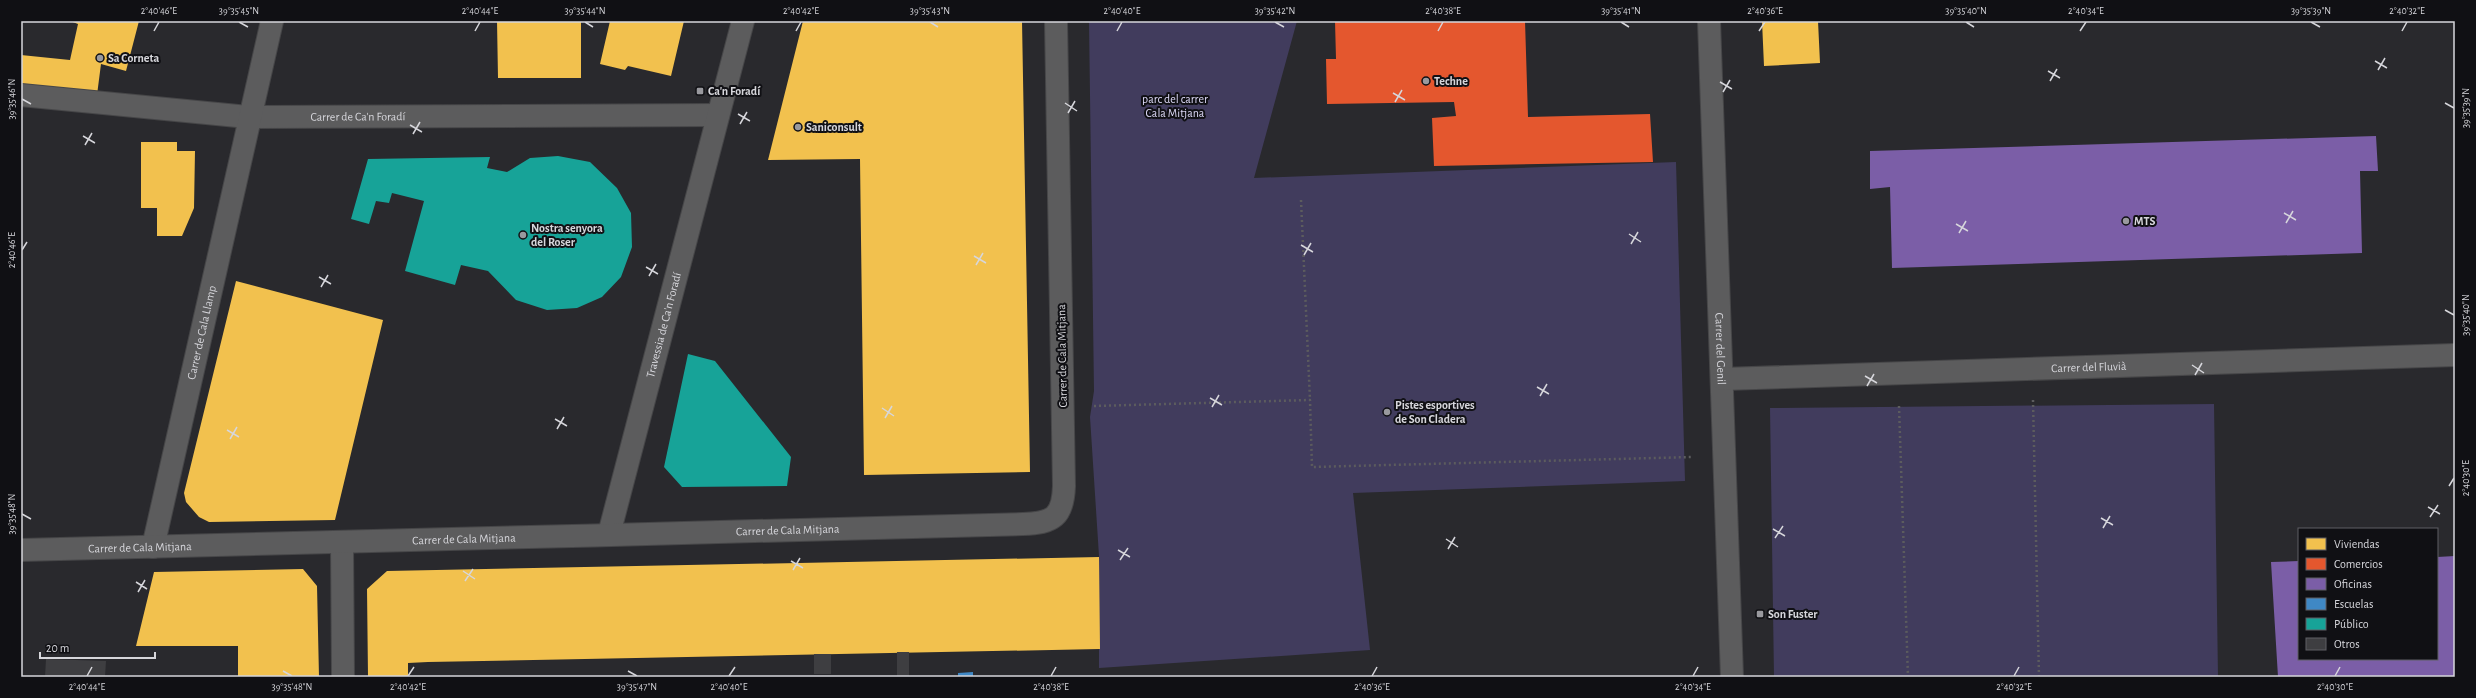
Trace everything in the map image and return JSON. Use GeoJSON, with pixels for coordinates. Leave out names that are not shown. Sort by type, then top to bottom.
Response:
{"type":"FeatureCollection","features":[{"type":"Feature","properties":{"kind":"street","name":"Carrer de Cala Llamp"},"geometry":{"type":"LineString","coordinates":[[152,547],[248,117],[272,21]]}},
{"type":"Feature","properties":{"kind":"street"},"geometry":{"type":"LineString","coordinates":[[718,115],[743,21]]}},
{"type":"Feature","properties":{"kind":"street","name":"Carrer de Cala Mitjana"},"geometry":{"type":"LineString","coordinates":[[21,550],[342,544],[609,534],[1042,523],[1057,515],[1062,505],[1064,486],[1056,21]]}},
{"type":"Feature","properties":{"kind":"street","name":"Carrer del Genil"},"geometry":{"type":"LineString","coordinates":[[1710,21],[1732,677]]}},
{"type":"Feature","properties":{"kind":"street","name":"Carrer de Ca'n Foradí"},"geometry":{"type":"LineString","coordinates":[[21,95],[248,117],[718,115]]}},
{"type":"Feature","properties":{"kind":"street","name":"Travessia de Ca'n Foradí"},"geometry":{"type":"LineString","coordinates":[[609,534],[718,115]]}},
{"type":"Feature","properties":{"kind":"street","name":"Carrer del Fluvià"},"geometry":{"type":"LineString","coordinates":[[1723,379],[2455,356]]}},
{"type":"Feature","properties":{"kind":"street"},"geometry":{"type":"LineString","coordinates":[[342,544],[343,677]]}},
{"type":"Feature","properties":{"kind":"path"},"geometry":{"type":"LineString","coordinates":[[1301,200],[1312,467],[1725,456]]}},
{"type":"Feature","properties":{"kind":"path"},"geometry":{"type":"LineString","coordinates":[[2032,369],[2039,677]]}},
{"type":"Feature","properties":{"kind":"path"},"geometry":{"type":"LineString","coordinates":[[1898,373],[1908,677]]}},
{"type":"Feature","properties":{"kind":"path"},"geometry":{"type":"LineString","coordinates":[[1063,407],[1310,400]]}},
{"type":"Feature","properties":{"kind":"green space","name":"Pistes esportives de Son Cladera"},"geometry":{"type":"Polygon","coordinates":[[[1089,21],[1297,21],[1254,178],[1676,162],[1685,481],[1353,493],[1370,650],[1099,668],[1099,556],[1090,417],[1094,391],[1089,21]]]}},
{"type":"Feature","properties":{"kind":"green space"},"geometry":{"type":"Polygon","coordinates":[[[2214,404],[2218,677],[1774,677],[1770,408],[2214,404]]]}},
{"type":"Feature","properties":{"kind":"building: Viviendas","name":"Sa Corneta"},"geometry":{"type":"Polygon","coordinates":[[[70,21],[139,21],[126,71],[101,64],[97,95],[21,86],[21,55],[70,60],[78,24],[70,21]]]}},
{"type":"Feature","properties":{"kind":"building: Viviendas"},"geometry":{"type":"Polygon","coordinates":[[[497,21],[581,21],[581,78],[498,78],[497,21]]]}},
{"type":"Feature","properties":{"kind":"building: Viviendas"},"geometry":{"type":"Polygon","coordinates":[[[610,21],[684,21],[671,76],[628,66],[625,70],[600,64],[610,21]]]}},
{"type":"Feature","properties":{"kind":"building: Viviendas"},"geometry":{"type":"Polygon","coordinates":[[[803,21],[1022,21],[1030,472],[864,475],[860,159],[768,160],[803,21]]]}},
{"type":"Feature","properties":{"kind":"building: Viviendas"},"geometry":{"type":"Polygon","coordinates":[[[1762,21],[1818,21],[1820,63],[1764,66],[1762,21]]]}},
{"type":"Feature","properties":{"kind":"building: Viviendas"},"geometry":{"type":"Polygon","coordinates":[[[141,142],[177,142],[177,151],[195,151],[194,208],[182,236],[157,236],[157,208],[141,208],[141,142]]]}},
{"type":"Feature","properties":{"kind":"building: Viviendas"},"geometry":{"type":"Polygon","coordinates":[[[236,281],[383,320],[335,520],[209,522],[199,517],[186,502],[184,493],[236,281]]]}},
{"type":"Feature","properties":{"kind":"building: Viviendas"},"geometry":{"type":"Polygon","coordinates":[[[1099,557],[1100,649],[428,662],[408,663],[408,677],[368,677],[367,589],[387,571],[1099,557]]]}},
{"type":"Feature","properties":{"kind":"building: Viviendas"},"geometry":{"type":"Polygon","coordinates":[[[303,569],[317,586],[319,677],[238,677],[238,646],[136,646],[154,572],[303,569]]]}},
{"type":"Feature","properties":{"kind":"building: Comercios","name":"Techne"},"geometry":{"type":"Polygon","coordinates":[[[1335,21],[1525,21],[1528,117],[1650,114],[1653,162],[1434,166],[1432,118],[1456,116],[1454,102],[1327,104],[1326,59],[1336,59],[1335,21]]]}},
{"type":"Feature","properties":{"kind":"building: Oficinas","name":"MTS"},"geometry":{"type":"Polygon","coordinates":[[[2376,136],[2378,171],[2360,171],[2362,253],[1892,268],[1890,187],[1870,189],[1870,151],[2376,136]]]}},
{"type":"Feature","properties":{"kind":"building: Oficinas"},"geometry":{"type":"Polygon","coordinates":[[[2455,556],[2455,677],[2278,677],[2271,562],[2298,561],[2298,660],[2438,660],[2438,557],[2455,556]]]}},
{"type":"Feature","properties":{"kind":"building: Escuelas"},"geometry":{"type":"Polygon","coordinates":[[[973,672],[973,677],[958,677],[958,673],[973,672]]]}},
{"type":"Feature","properties":{"kind":"building: Público","name":"Nostra senyora del Roser"},"geometry":{"type":"Polygon","coordinates":[[[558,156],[590,162],[617,188],[631,213],[632,247],[621,277],[602,297],[577,308],[547,310],[516,300],[488,271],[461,265],[455,285],[405,271],[424,201],[392,193],[389,203],[376,201],[369,224],[351,219],[368,159],[490,157],[487,168],[507,172],[530,158],[558,156]]]}},
{"type":"Feature","properties":{"kind":"building: Público"},"geometry":{"type":"Polygon","coordinates":[[[688,354],[715,361],[791,457],[787,486],[682,487],[664,467],[688,354]]]}},
{"type":"Feature","properties":{"kind":"building: Otros"},"geometry":{"type":"Polygon","coordinates":[[[897,652],[909,652],[909,677],[897,677],[897,652]]]}},
{"type":"Feature","properties":{"kind":"building: Otros"},"geometry":{"type":"Polygon","coordinates":[[[814,654],[831,654],[831,674],[814,674],[814,654]]]}},
{"type":"Feature","properties":{"kind":"building: Otros"},"geometry":{"type":"Polygon","coordinates":[[[46,659],[106,661],[105,677],[45,677],[46,659]]]}},
{"type":"Feature","properties":{"kind":"place","name":"Sa Corneta"},"geometry":{"type":"Point","coordinates":[100,58]}},
{"type":"Feature","properties":{"kind":"place","name":"Techne"},"geometry":{"type":"Point","coordinates":[1426,81]}},
{"type":"Feature","properties":{"kind":"place","name":"Ca'n Foradí"},"geometry":{"type":"Point","coordinates":[700,91]}},
{"type":"Feature","properties":{"kind":"place","name":"Saniconsult"},"geometry":{"type":"Point","coordinates":[798,127]}},
{"type":"Feature","properties":{"kind":"place","name":"MTS"},"geometry":{"type":"Point","coordinates":[2126,221]}},
{"type":"Feature","properties":{"kind":"place","name":"Nostra senyora del Roser"},"geometry":{"type":"Point","coordinates":[523,235]}},
{"type":"Feature","properties":{"kind":"place","name":"Pistes esportives de Son Cladera"},"geometry":{"type":"Point","coordinates":[1387,412]}},
{"type":"Feature","properties":{"kind":"place","name":"Son Fuster"},"geometry":{"type":"Point","coordinates":[1760,614]}},
{"type":"Feature","properties":{"kind":"park label","name":"parc del carrer Cala Mitjana"},"geometry":{"type":"Point","coordinates":[1175,106]}}]}
